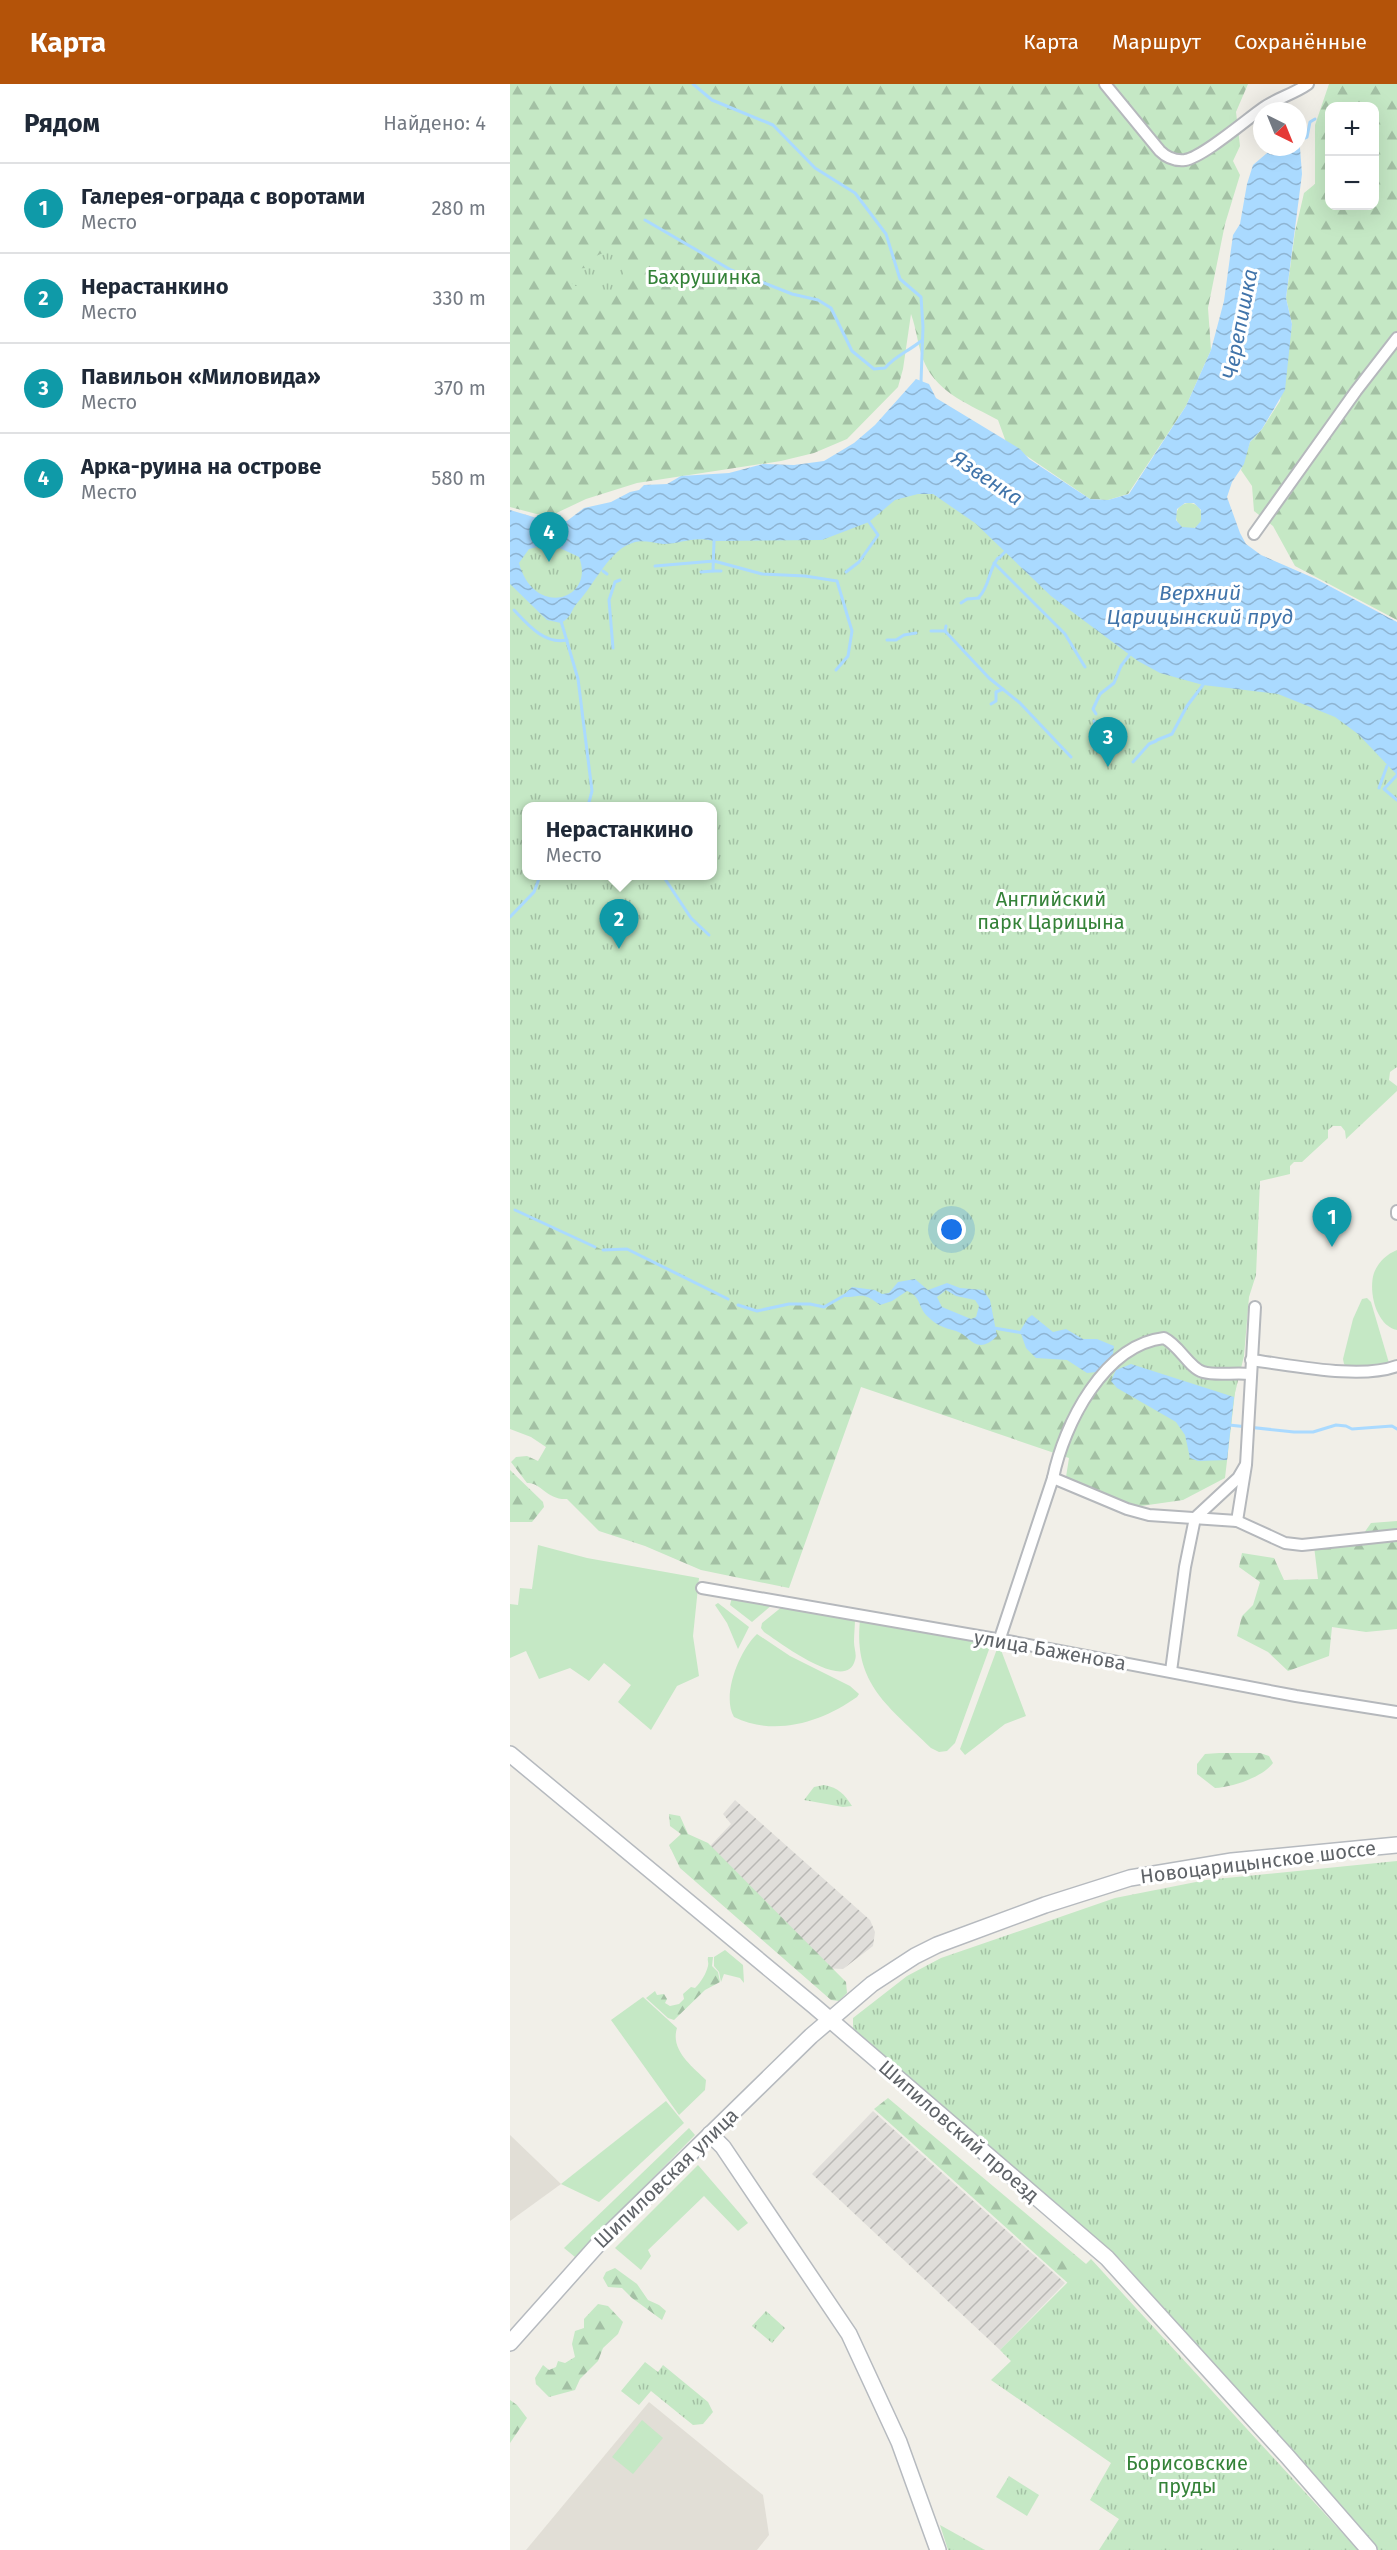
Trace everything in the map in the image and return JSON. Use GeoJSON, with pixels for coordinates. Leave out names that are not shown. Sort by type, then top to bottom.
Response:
{"type":"FeatureCollection","features":[{"type":"Feature","properties":{"kind":"main road","name":"Шипиловский проезд"},"geometry":{"type":"LineString","coordinates":[[510,1754],[830,2020],[1107,2258],[1369,2550]]}},
{"type":"Feature","properties":{"kind":"main road","name":"Новоцарицынское шоссе"},"geometry":{"type":"LineString","coordinates":[[830,2020],[873,1984],[915,1956],[969,1933],[1100,1886],[1161,1871],[1232,1861],[1397,1845]]}},
{"type":"Feature","properties":{"kind":"main road","name":"Шипиловская улица"},"geometry":{"type":"LineString","coordinates":[[510,2343],[601,2241],[830,2020]]}},
{"type":"Feature","properties":{"kind":"main road"},"geometry":{"type":"LineString","coordinates":[[710,2134],[723,2147],[849,2334],[899,2442],[938,2550]]}},
{"type":"Feature","properties":{"kind":"street"},"geometry":{"type":"LineString","coordinates":[[1105,84],[1160,151],[1167,157],[1183,160],[1196,155],[1237,129],[1265,106],[1308,84]]}},
{"type":"Feature","properties":{"kind":"street"},"geometry":{"type":"LineString","coordinates":[[1254,534],[1356,391],[1397,338]]}},
{"type":"Feature","properties":{"kind":"street"},"geometry":{"type":"LineString","coordinates":[[1237,1521],[1246,1466],[1255,1307]]}},
{"type":"Feature","properties":{"kind":"street"},"geometry":{"type":"LineString","coordinates":[[999,1641],[1057,1461],[1081,1405],[1100,1376],[1136,1345],[1164,1338],[1175,1343],[1194,1367],[1202,1372],[1250,1374]]}},
{"type":"Feature","properties":{"kind":"street"},"geometry":{"type":"LineString","coordinates":[[1251,1360],[1354,1372],[1380,1371],[1397,1366]]}},
{"type":"Feature","properties":{"kind":"street"},"geometry":{"type":"LineString","coordinates":[[1171,1671],[1183,1578],[1195,1518],[1238,1478],[1246,1466]]}},
{"type":"Feature","properties":{"kind":"street"},"geometry":{"type":"LineString","coordinates":[[1053,1478],[1127,1509],[1149,1515],[1237,1521],[1284,1543],[1302,1545],[1397,1534]]}},
{"type":"Feature","properties":{"kind":"street","name":"улица Баженова"},"geometry":{"type":"LineString","coordinates":[[702,1588],[1171,1671],[1296,1696],[1397,1712]]}},
{"type":"Feature","properties":{"kind":"shaded area"},"geometry":{"type":"Polygon","coordinates":[[[735,1800],[870,1920],[875,1932],[873,1946],[843,1969],[821,1968],[692,1865],[731,1824],[723,1814],[735,1800]]]}},
{"type":"Feature","properties":{"kind":"shaded area"},"geometry":{"type":"Polygon","coordinates":[[[873,2111],[1065,2283],[1000,2350],[812,2174],[873,2111]]]}},
{"type":"Feature","properties":{"kind":"shaded area"},"geometry":{"type":"Polygon","coordinates":[[[510,2135],[561,2184],[510,2221],[510,2135]]]}},
{"type":"Feature","properties":{"kind":"shaded area"},"geometry":{"type":"Polygon","coordinates":[[[649,2402],[763,2495],[769,2535],[757,2550],[526,2550],[649,2402]]]}},
{"type":"Feature","properties":{"kind":"green space","name":"Бахрушинка"},"geometry":{"type":"Polygon","coordinates":[[[510,84],[1248,84],[1236,112],[1240,146],[1233,161],[1240,175],[1225,224],[1208,308],[1211,350],[1186,406],[1128,494],[1108,500],[1090,499],[1006,442],[998,420],[947,391],[925,364],[911,314],[898,387],[847,439],[814,453],[781,461],[637,483],[586,499],[548,517],[510,507],[510,84]]]}},
{"type":"Feature","properties":{"kind":"green space"},"geometry":{"type":"Polygon","coordinates":[[[1329,84],[1397,84],[1397,620],[1295,566],[1273,526],[1254,511],[1252,486],[1241,470],[1250,442],[1262,429],[1280,401],[1292,324],[1286,298],[1295,232],[1304,193],[1315,184],[1315,125],[1329,84]]]}},
{"type":"Feature","properties":{"kind":"green space"},"geometry":{"type":"Polygon","coordinates":[[[617,247],[623,259],[624,271],[613,295],[605,295],[597,299],[582,286],[574,286],[571,282],[570,269],[586,268],[596,256],[617,247]]]}},
{"type":"Feature","properties":{"kind":"green space","name":"Английский парк Царицына"},"geometry":{"type":"Polygon","coordinates":[[[895,457],[1397,688],[1397,1067],[1390,1072],[1389,1080],[1397,1086],[1397,1091],[1346,1139],[1345,1131],[1341,1126],[1333,1126],[1328,1130],[1328,1138],[1302,1162],[1294,1162],[1290,1166],[1290,1174],[1260,1181],[1256,1275],[1249,1297],[1244,1356],[1234,1397],[1231,1426],[1127,1378],[1100,1355],[1030,1337],[1020,1331],[1006,1328],[967,1328],[910,1284],[890,1296],[853,1291],[824,1307],[789,1304],[757,1311],[738,1305],[627,1249],[603,1250],[515,1210],[510,1211],[510,533],[895,457]]]}},
{"type":"Feature","properties":{"kind":"green space"},"geometry":{"type":"Polygon","coordinates":[[[1189,503],[1198,507],[1202,516],[1198,525],[1189,529],[1180,525],[1176,516],[1180,507],[1189,503]]]}},
{"type":"Feature","properties":{"kind":"green space"},"geometry":{"type":"Polygon","coordinates":[[[510,700],[525,802],[522,802],[522,880],[717,880],[717,802],[706,802],[598,725],[1263,1153],[1225,1478],[1183,1500],[1134,1507],[1066,1477],[1069,1458],[861,1387],[789,1588],[701,1570],[645,1546],[599,1531],[567,1499],[554,1497],[536,1485],[527,1483],[511,1462],[516,1457],[527,1456],[538,1461],[546,1447],[531,1437],[510,1429],[510,700]]]}},
{"type":"Feature","properties":{"kind":"green space"},"geometry":{"type":"Polygon","coordinates":[[[1397,1250],[1397,1330],[1384,1322],[1375,1307],[1372,1280],[1378,1265],[1386,1256],[1397,1250]]]}},
{"type":"Feature","properties":{"kind":"green space"},"geometry":{"type":"Polygon","coordinates":[[[1367,1298],[1371,1302],[1389,1363],[1383,1366],[1348,1367],[1344,1364],[1343,1359],[1353,1319],[1362,1299],[1367,1298]]]}},
{"type":"Feature","properties":{"kind":"green space"},"geometry":{"type":"Polygon","coordinates":[[[510,1470],[543,1502],[544,1507],[532,1522],[510,1522],[510,1470]]]}},
{"type":"Feature","properties":{"kind":"green space"},"geometry":{"type":"Polygon","coordinates":[[[1397,1521],[1397,1629],[1366,1632],[1332,1627],[1329,1656],[1288,1671],[1268,1652],[1237,1636],[1242,1616],[1253,1605],[1260,1582],[1239,1567],[1242,1553],[1274,1558],[1284,1580],[1318,1579],[1313,1538],[1364,1533],[1371,1523],[1397,1521]]]}},
{"type":"Feature","properties":{"kind":"green space"},"geometry":{"type":"Polygon","coordinates":[[[538,1545],[587,1558],[699,1578],[693,1636],[699,1676],[677,1686],[651,1730],[618,1702],[631,1685],[604,1663],[589,1681],[570,1668],[539,1679],[526,1651],[510,1658],[510,1604],[518,1605],[520,1588],[532,1589],[538,1545]]]}},
{"type":"Feature","properties":{"kind":"green space"},"geometry":{"type":"Polygon","coordinates":[[[732,1597],[773,1604],[752,1622],[730,1605],[732,1597]]]}},
{"type":"Feature","properties":{"kind":"green space"},"geometry":{"type":"Polygon","coordinates":[[[718,1603],[749,1627],[738,1649],[727,1623],[715,1605],[718,1603]]]}},
{"type":"Feature","properties":{"kind":"green space"},"geometry":{"type":"Polygon","coordinates":[[[783,1606],[855,1618],[856,1658],[849,1669],[840,1671],[827,1669],[812,1663],[764,1632],[761,1628],[762,1623],[783,1606]]]}},
{"type":"Feature","properties":{"kind":"green space"},"geometry":{"type":"Polygon","coordinates":[[[860,1620],[991,1644],[955,1743],[947,1751],[939,1752],[931,1748],[878,1693],[862,1662],[859,1642],[860,1620]]]}},
{"type":"Feature","properties":{"kind":"green space"},"geometry":{"type":"Polygon","coordinates":[[[757,1634],[790,1656],[850,1686],[859,1694],[829,1713],[798,1724],[766,1726],[734,1717],[730,1697],[734,1673],[744,1651],[757,1634]]]}},
{"type":"Feature","properties":{"kind":"green space"},"geometry":{"type":"Polygon","coordinates":[[[997,1649],[1001,1650],[1026,1716],[1005,1724],[965,1755],[960,1749],[997,1649]]]}},
{"type":"Feature","properties":{"kind":"green space"},"geometry":{"type":"Polygon","coordinates":[[[1260,1753],[1269,1756],[1273,1763],[1262,1773],[1247,1780],[1215,1788],[1197,1774],[1197,1764],[1205,1754],[1260,1753]]]}},
{"type":"Feature","properties":{"kind":"green space"},"geometry":{"type":"Polygon","coordinates":[[[824,1785],[841,1792],[852,1806],[843,1807],[804,1800],[814,1787],[824,1785]]]}},
{"type":"Feature","properties":{"kind":"green space"},"geometry":{"type":"Polygon","coordinates":[[[669,1814],[680,1816],[688,1834],[708,1843],[846,1982],[847,1993],[839,2001],[831,2000],[680,1868],[669,1845],[681,1834],[670,1826],[669,1814]]]}},
{"type":"Feature","properties":{"kind":"green space"},"geometry":{"type":"Polygon","coordinates":[[[1397,1861],[1397,2550],[1377,2550],[1292,2459],[1121,2260],[853,2031],[853,2018],[907,1976],[941,1958],[1115,1898],[1206,1880],[1397,1861]]]}},
{"type":"Feature","properties":{"kind":"green space"},"geometry":{"type":"Polygon","coordinates":[[[725,1950],[743,1965],[744,1983],[740,1978],[724,1974],[721,1982],[719,1972],[714,1966],[714,1957],[725,1950]]]}},
{"type":"Feature","properties":{"kind":"green space"},"geometry":{"type":"Polygon","coordinates":[[[708,1957],[713,1957],[712,1966],[718,1972],[720,1982],[705,1990],[674,2020],[668,2018],[646,1998],[655,1991],[657,1995],[664,1994],[667,1999],[665,2003],[670,2006],[679,2004],[684,1999],[683,1994],[691,1987],[695,1988],[703,1978],[708,1966],[708,1957]]]}},
{"type":"Feature","properties":{"kind":"green space"},"geometry":{"type":"Polygon","coordinates":[[[643,1997],[677,2028],[679,2050],[706,2080],[705,2090],[679,2115],[611,2020],[643,1997]]]}},
{"type":"Feature","properties":{"kind":"green space"},"geometry":{"type":"Polygon","coordinates":[[[888,2098],[1092,2269],[1070,2285],[874,2109],[888,2098]]]}},
{"type":"Feature","properties":{"kind":"green space"},"geometry":{"type":"Polygon","coordinates":[[[666,2101],[684,2123],[599,2202],[561,2184],[666,2101]]]}},
{"type":"Feature","properties":{"kind":"green space"},"geometry":{"type":"Polygon","coordinates":[[[689,2128],[695,2135],[575,2257],[564,2248],[689,2128]]]}},
{"type":"Feature","properties":{"kind":"green space"},"geometry":{"type":"Polygon","coordinates":[[[698,2165],[748,2223],[738,2231],[704,2196],[648,2250],[651,2256],[641,2270],[615,2248],[698,2165]]]}},
{"type":"Feature","properties":{"kind":"green space","name":"Борисовские пруды"},"geometry":{"type":"Polygon","coordinates":[[[1091,2259],[1358,2550],[1099,2550],[1119,2519],[1090,2500],[1111,2463],[991,2380],[1011,2361],[1000,2350],[1091,2259]]]}},
{"type":"Feature","properties":{"kind":"green space"},"geometry":{"type":"Polygon","coordinates":[[[615,2268],[637,2284],[648,2300],[666,2311],[662,2320],[622,2288],[608,2287],[603,2278],[606,2272],[615,2268]]]}},
{"type":"Feature","properties":{"kind":"green space"},"geometry":{"type":"Polygon","coordinates":[[[598,2304],[608,2306],[623,2322],[618,2334],[603,2348],[598,2361],[580,2379],[575,2390],[549,2397],[536,2384],[535,2378],[543,2365],[549,2370],[556,2367],[558,2361],[565,2363],[575,2357],[572,2344],[575,2331],[584,2328],[584,2319],[598,2304]]]}},
{"type":"Feature","properties":{"kind":"green space"},"geometry":{"type":"Polygon","coordinates":[[[766,2311],[785,2328],[772,2343],[752,2326],[766,2311]]]}},
{"type":"Feature","properties":{"kind":"green space"},"geometry":{"type":"Polygon","coordinates":[[[645,2362],[658,2372],[663,2365],[708,2402],[713,2412],[703,2424],[693,2425],[651,2391],[639,2405],[621,2391],[645,2362]]]}},
{"type":"Feature","properties":{"kind":"green space"},"geometry":{"type":"Polygon","coordinates":[[[510,2400],[527,2418],[510,2443],[510,2400]]]}},
{"type":"Feature","properties":{"kind":"green space"},"geometry":{"type":"Polygon","coordinates":[[[642,2420],[663,2438],[633,2474],[612,2457],[642,2420]]]}},
{"type":"Feature","properties":{"kind":"green space"},"geometry":{"type":"Polygon","coordinates":[[[1009,2476],[1039,2495],[1027,2516],[996,2497],[1009,2476]]]}},
{"type":"Feature","properties":{"kind":"green space"},"geometry":{"type":"Polygon","coordinates":[[[940,2525],[985,2550],[948,2550],[940,2525]]]}},
{"type":"Feature","properties":{"kind":"water","name":"Верхний Царицынский пруд"},"geometry":{"type":"Polygon","coordinates":[[[1264,156],[1301,156],[1302,174],[1286,298],[1292,324],[1285,390],[1262,429],[1250,442],[1244,464],[1232,482],[1227,497],[1246,544],[1261,555],[1316,579],[1397,622],[1397,775],[1358,734],[1335,717],[1278,694],[1203,685],[1160,673],[1138,661],[1051,596],[975,523],[933,494],[918,494],[895,500],[869,522],[822,540],[714,541],[699,539],[670,544],[635,542],[610,559],[575,605],[570,616],[561,623],[547,620],[510,584],[510,510],[547,521],[567,521],[584,508],[611,502],[639,490],[644,485],[667,484],[681,476],[729,473],[763,464],[794,465],[824,461],[854,443],[875,425],[916,379],[929,384],[936,398],[1020,449],[1029,459],[1090,499],[1108,500],[1129,494],[1186,406],[1211,350],[1224,301],[1233,235],[1240,224],[1253,165],[1264,156]],[[1185,503],[1177,509],[1176,520],[1182,527],[1195,528],[1201,521],[1201,510],[1194,503],[1185,503]],[[551,544],[529,549],[519,563],[527,581],[537,592],[549,597],[561,597],[571,593],[579,584],[582,572],[579,557],[551,544]]]}},
{"type":"Feature","properties":{"kind":"water"},"geometry":{"type":"Polygon","coordinates":[[[915,1279],[928,1290],[947,1283],[960,1288],[983,1290],[990,1300],[997,1336],[984,1345],[974,1343],[961,1333],[934,1322],[924,1313],[915,1296],[907,1291],[892,1301],[880,1305],[865,1296],[841,1297],[852,1287],[875,1290],[882,1294],[889,1293],[898,1282],[915,1279]],[[946,1290],[937,1297],[942,1307],[971,1319],[976,1317],[979,1306],[975,1300],[956,1296],[946,1290]]]}},
{"type":"Feature","properties":{"kind":"water"},"geometry":{"type":"Polygon","coordinates":[[[1032,1315],[1053,1332],[1066,1329],[1083,1339],[1097,1339],[1114,1346],[1113,1354],[1097,1372],[1087,1373],[1067,1360],[1036,1358],[1026,1348],[1020,1331],[1032,1315]]]}},
{"type":"Feature","properties":{"kind":"water"},"geometry":{"type":"Polygon","coordinates":[[[1131,1364],[1234,1397],[1227,1460],[1198,1461],[1190,1458],[1185,1435],[1176,1422],[1117,1388],[1111,1381],[1116,1370],[1131,1364]]]}},
{"type":"Feature","properties":{"kind":"waterway"},"geometry":{"type":"LineString","coordinates":[[693,84],[712,100],[773,125],[815,168],[855,193],[886,234],[900,279],[921,297],[923,327],[921,382]]}},
{"type":"Feature","properties":{"kind":"waterway"},"geometry":{"type":"LineString","coordinates":[[1307,137],[1310,122],[1315,119]]}},
{"type":"Feature","properties":{"kind":"waterway"},"geometry":{"type":"LineString","coordinates":[[645,220],[731,270],[792,294],[818,300],[831,308],[852,351],[874,369],[885,368],[921,341]]}},
{"type":"Feature","properties":{"kind":"waterway"},"geometry":{"type":"LineString","coordinates":[[846,572],[859,562],[878,535],[869,522]]}},
{"type":"Feature","properties":{"kind":"waterway"},"geometry":{"type":"LineString","coordinates":[[701,572],[713,571],[714,541]]}},
{"type":"Feature","properties":{"kind":"waterway"},"geometry":{"type":"LineString","coordinates":[[999,558],[1005,552]]}},
{"type":"Feature","properties":{"kind":"waterway"},"geometry":{"type":"LineString","coordinates":[[979,597],[983,593],[998,558]]}},
{"type":"Feature","properties":{"kind":"waterway"},"geometry":{"type":"LineString","coordinates":[[655,566],[714,561],[762,574],[805,576],[837,581],[852,631],[848,656],[836,670]]}},
{"type":"Feature","properties":{"kind":"waterway"},"geometry":{"type":"LineString","coordinates":[[994,563],[1065,634],[1085,667]]}},
{"type":"Feature","properties":{"kind":"waterway"},"geometry":{"type":"LineString","coordinates":[[603,571],[607,574]]}},
{"type":"Feature","properties":{"kind":"waterway"},"geometry":{"type":"LineString","coordinates":[[713,571],[721,571]]}},
{"type":"Feature","properties":{"kind":"waterway"},"geometry":{"type":"LineString","coordinates":[[613,648],[609,600],[615,582],[620,580]]}},
{"type":"Feature","properties":{"kind":"waterway"},"geometry":{"type":"LineString","coordinates":[[961,603],[967,599],[979,598]]}},
{"type":"Feature","properties":{"kind":"waterway"},"geometry":{"type":"LineString","coordinates":[[514,610],[544,637],[551,640],[567,640]]}},
{"type":"Feature","properties":{"kind":"waterway"},"geometry":{"type":"LineString","coordinates":[[561,621],[578,679],[592,791],[589,802]]}},
{"type":"Feature","properties":{"kind":"waterway"},"geometry":{"type":"LineString","coordinates":[[946,626],[945,631],[989,678],[1020,703],[1071,757]]}},
{"type":"Feature","properties":{"kind":"waterway"},"geometry":{"type":"LineString","coordinates":[[931,631],[945,631]]}},
{"type":"Feature","properties":{"kind":"waterway"},"geometry":{"type":"LineString","coordinates":[[887,640],[896,640],[904,635],[916,633]]}},
{"type":"Feature","properties":{"kind":"waterway"},"geometry":{"type":"LineString","coordinates":[[1121,666],[1130,654]]}},
{"type":"Feature","properties":{"kind":"waterway"},"geometry":{"type":"LineString","coordinates":[[1096,714],[1093,709],[1100,694],[1114,683],[1121,666]]}},
{"type":"Feature","properties":{"kind":"waterway"},"geometry":{"type":"LineString","coordinates":[[1157,740],[1172,734],[1187,706],[1203,685]]}},
{"type":"Feature","properties":{"kind":"waterway"},"geometry":{"type":"LineString","coordinates":[[991,704],[996,701],[996,692],[1003,689]]}},
{"type":"Feature","properties":{"kind":"waterway"},"geometry":{"type":"LineString","coordinates":[[1094,721],[1096,728],[1094,748]]}},
{"type":"Feature","properties":{"kind":"waterway"},"geometry":{"type":"LineString","coordinates":[[1133,762],[1149,744],[1156,741]]}},
{"type":"Feature","properties":{"kind":"waterway"},"geometry":{"type":"LineString","coordinates":[[1379,788],[1387,766]]}},
{"type":"Feature","properties":{"kind":"waterway"},"geometry":{"type":"LineString","coordinates":[[1397,775],[1384,789],[1397,800]]}},
{"type":"Feature","properties":{"kind":"waterway"},"geometry":{"type":"LineString","coordinates":[[510,917],[534,892],[538,880]]}},
{"type":"Feature","properties":{"kind":"waterway"},"geometry":{"type":"LineString","coordinates":[[666,880],[691,918],[709,935]]}},
{"type":"Feature","properties":{"kind":"waterway"},"geometry":{"type":"LineString","coordinates":[[515,1210],[595,1247]]}},
{"type":"Feature","properties":{"kind":"waterway"},"geometry":{"type":"LineString","coordinates":[[603,1250],[627,1249],[728,1299]]}},
{"type":"Feature","properties":{"kind":"waterway"},"geometry":{"type":"LineString","coordinates":[[738,1305],[757,1311],[789,1304],[824,1307],[845,1295]]}},
{"type":"Feature","properties":{"kind":"waterway"},"geometry":{"type":"LineString","coordinates":[[994,1328],[1023,1333]]}},
{"type":"Feature","properties":{"kind":"waterway"},"geometry":{"type":"LineString","coordinates":[[1229,1425],[1294,1432],[1313,1432],[1336,1425],[1352,1429],[1392,1426],[1397,1429]]}},
{"type":"Feature","properties":{"kind":"place","name":"Арка-руина на острове"},"geometry":{"type":"Point","coordinates":[549,562]}},
{"type":"Feature","properties":{"kind":"place","name":"Павильон «Миловида»"},"geometry":{"type":"Point","coordinates":[1108,767]}},
{"type":"Feature","properties":{"kind":"place","name":"Нерастанкино"},"geometry":{"type":"Point","coordinates":[619,949]}},
{"type":"Feature","properties":{"kind":"place","name":"Галерея-ограда с воротами"},"geometry":{"type":"Point","coordinates":[1332,1247]}},
{"type":"Feature","properties":{"kind":"water label","name":"Черепишка"},"geometry":{"type":"Point","coordinates":[1240,324]}},
{"type":"Feature","properties":{"kind":"water label","name":"Язвенка"},"geometry":{"type":"Point","coordinates":[987,478]}}]}
